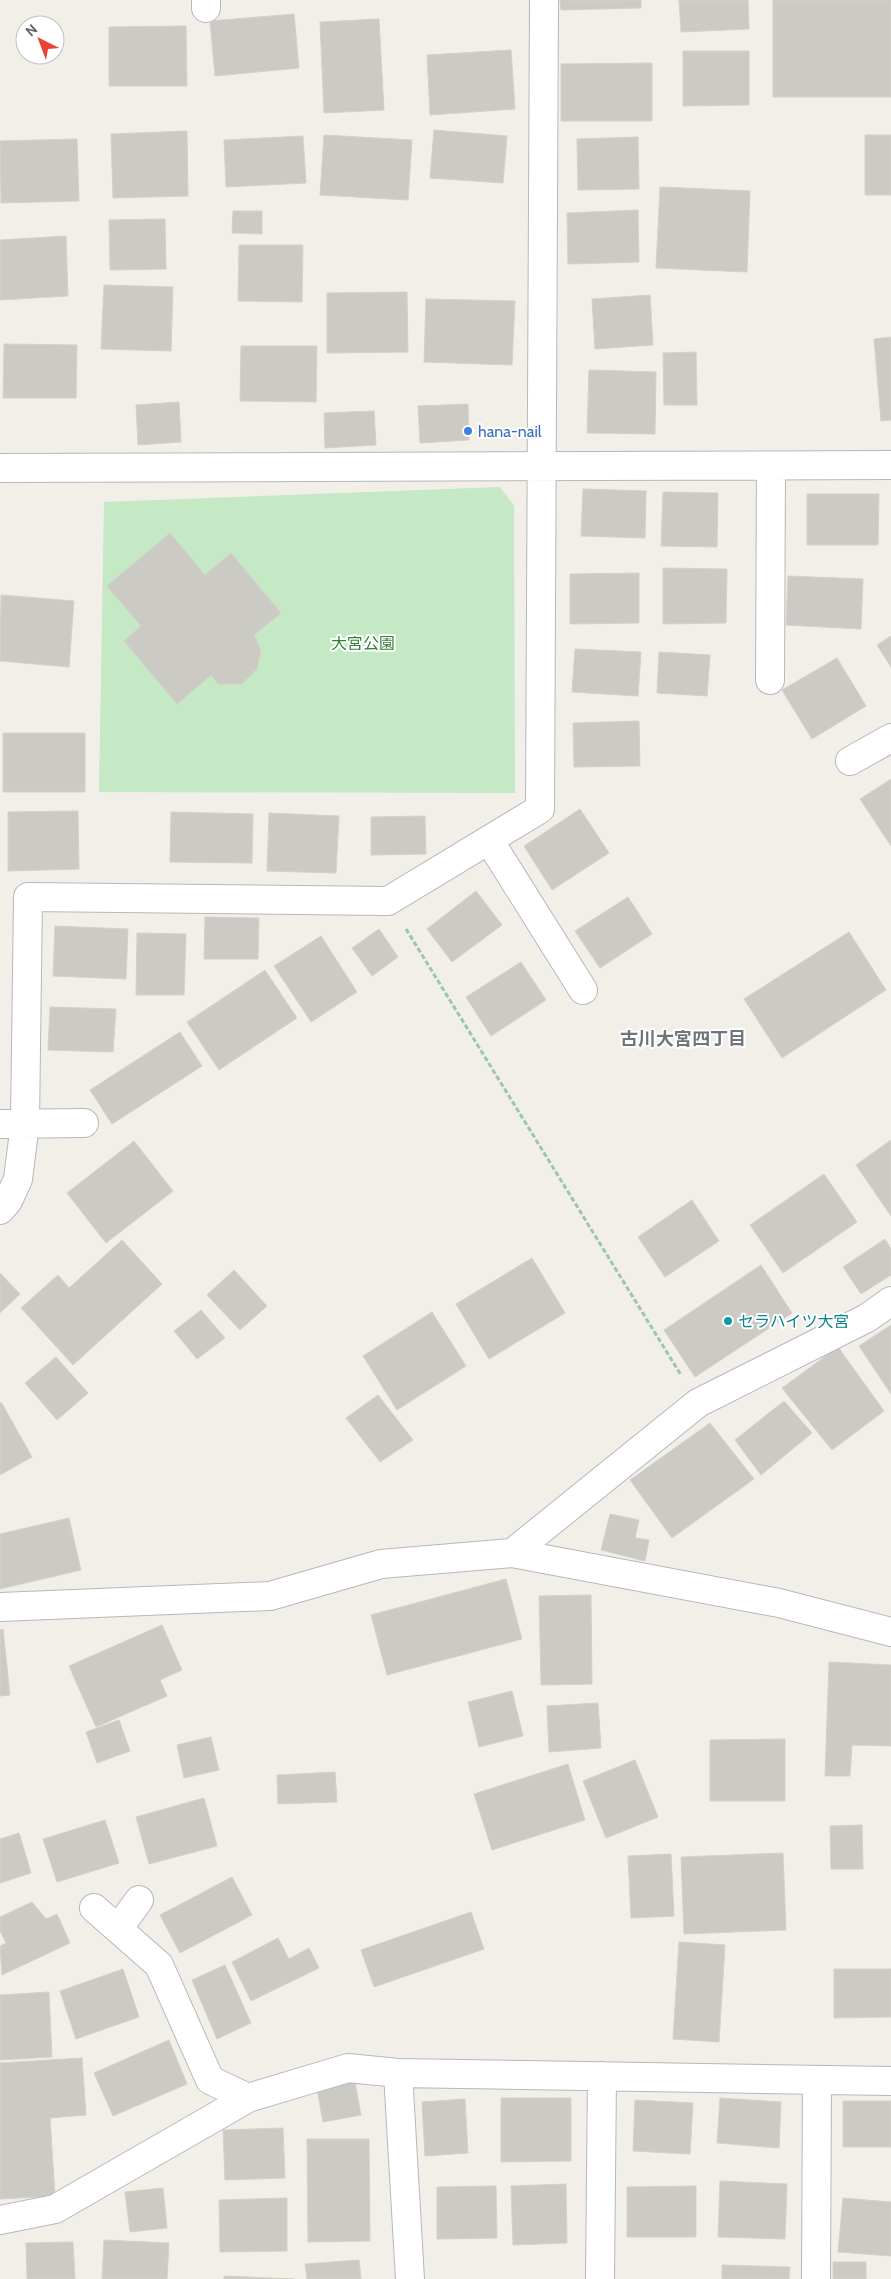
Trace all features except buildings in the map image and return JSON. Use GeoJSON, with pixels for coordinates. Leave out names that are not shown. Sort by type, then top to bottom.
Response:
{"type":"FeatureCollection","features":[{"type":"Feature","properties":{"kind":"street"},"geometry":{"type":"LineString","coordinates":[[0,1210],[8,1200],[18,1179],[12,1124],[28,897],[388,901],[540,809],[544,0]]}},
{"type":"Feature","properties":{"kind":"street"},"geometry":{"type":"LineString","coordinates":[[0,468],[542,465],[891,466]]}},
{"type":"Feature","properties":{"kind":"street"},"geometry":{"type":"LineString","coordinates":[[770,680],[771,466]]}},
{"type":"Feature","properties":{"kind":"street"},"geometry":{"type":"LineString","coordinates":[[850,761],[891,738]]}},
{"type":"Feature","properties":{"kind":"street"},"geometry":{"type":"LineString","coordinates":[[489,840],[583,990]]}},
{"type":"Feature","properties":{"kind":"street"},"geometry":{"type":"LineString","coordinates":[[12,1124],[84,1123]]}},
{"type":"Feature","properties":{"kind":"street"},"geometry":{"type":"LineString","coordinates":[[512,1553],[698,1403],[867,1318],[891,1301]]}},
{"type":"Feature","properties":{"kind":"street"},"geometry":{"type":"LineString","coordinates":[[0,1606],[270,1596],[380,1564],[512,1553],[778,1603],[891,1632]]}},
{"type":"Feature","properties":{"kind":"street"},"geometry":{"type":"LineString","coordinates":[[118,1929],[139,1900]]}},
{"type":"Feature","properties":{"kind":"street"},"geometry":{"type":"LineString","coordinates":[[94,1908],[159,1965],[210,2080],[248,2098]]}},
{"type":"Feature","properties":{"kind":"street"},"geometry":{"type":"LineString","coordinates":[[0,2220],[54,2209],[248,2098],[348,2068],[398,2073],[891,2081]]}},
{"type":"Feature","properties":{"kind":"street"},"geometry":{"type":"LineString","coordinates":[[398,2073],[410,2279]]}},
{"type":"Feature","properties":{"kind":"street"},"geometry":{"type":"LineString","coordinates":[[600,2279],[602,2076]]}},
{"type":"Feature","properties":{"kind":"street"},"geometry":{"type":"LineString","coordinates":[[816,2279],[817,2080]]}},
{"type":"Feature","properties":{"kind":"path"},"geometry":{"type":"LineString","coordinates":[[388,901],[698,1403]]}},
{"type":"Feature","properties":{"kind":"green space","name":"大宮公園"},"geometry":{"type":"Polygon","coordinates":[[[500,487],[514,506],[515,793],[99,792],[104,502],[500,487]]]}},
{"type":"Feature","properties":{"kind":"place","name":"hana-nail"},"geometry":{"type":"Point","coordinates":[468,431]}},
{"type":"Feature","properties":{"kind":"place","name":"セラハイツ大宮"},"geometry":{"type":"Point","coordinates":[728,1321]}},
{"type":"Feature","properties":{"kind":"district","name":"古川大宮四丁目"},"geometry":{"type":"Point","coordinates":[683,1039]}}]}
